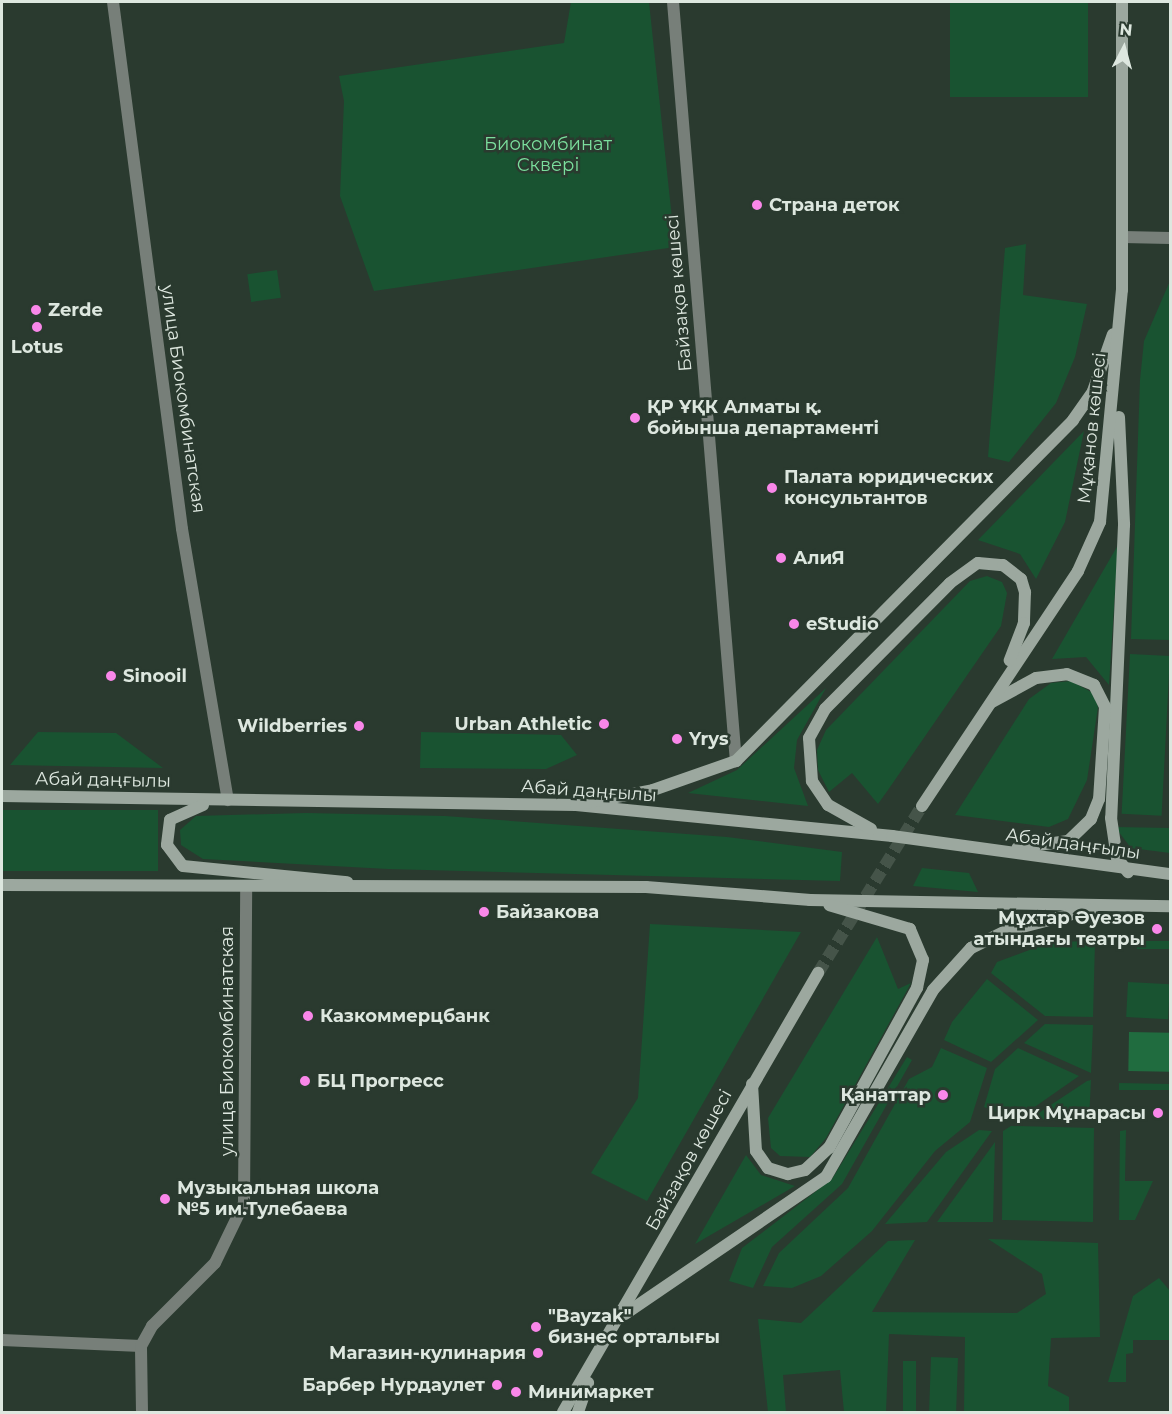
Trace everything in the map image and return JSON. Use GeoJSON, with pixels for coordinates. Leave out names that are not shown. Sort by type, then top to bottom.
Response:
{"type":"FeatureCollection","features":[{"type":"Feature","properties":{"kind":"main road","name":"Мұқанов көшесі"},"geometry":{"type":"LineString","coordinates":[[922,806],[1090,549],[1105,495],[1121,301],[1122,2]]}},
{"type":"Feature","properties":{"kind":"main road"},"geometry":{"type":"LineString","coordinates":[[576,805],[653,790],[736,761],[1073,420],[1104,367],[1121,301]]}},
{"type":"Feature","properties":{"kind":"main road"},"geometry":{"type":"LineString","coordinates":[[1117,362],[1124,525],[1111,818],[1117,858],[1128,872]]}},
{"type":"Feature","properties":{"kind":"main road"},"geometry":{"type":"LineString","coordinates":[[892,836],[846,819],[828,805],[808,771],[809,738],[825,709],[950,583],[967,569],[990,562],[1021,579],[1027,608],[1018,645],[988,704]]}},
{"type":"Feature","properties":{"kind":"main road"},"geometry":{"type":"LineString","coordinates":[[980,848],[1053,845],[1086,826],[1099,799],[1106,715],[1094,685],[1067,674],[1036,678],[988,704]]}},
{"type":"Feature","properties":{"kind":"main road","name":"Абай даңғылы"},"geometry":{"type":"LineString","coordinates":[[2,796],[576,805],[892,836],[1128,872],[1170,874]]}},
{"type":"Feature","properties":{"kind":"main road"},"geometry":{"type":"LineString","coordinates":[[228,800],[179,812],[170,820],[167,845],[183,866],[301,874],[378,888]]}},
{"type":"Feature","properties":{"kind":"main road"},"geometry":{"type":"LineString","coordinates":[[2,885],[646,888],[810,900],[1170,906]]}},
{"type":"Feature","properties":{"kind":"main road"},"geometry":{"type":"LineString","coordinates":[[752,1084],[756,1151],[768,1168],[788,1174],[806,1170],[829,1148],[917,988],[923,960],[910,929],[810,900]]}},
{"type":"Feature","properties":{"kind":"main road"},"geometry":{"type":"LineString","coordinates":[[625,1314],[826,1177],[933,990],[970,948],[1006,931],[1107,905]]}},
{"type":"Feature","properties":{"kind":"main road","name":"Байзақов көшесі"},"geometry":{"type":"LineString","coordinates":[[563,1413],[625,1314],[752,1084],[818,973]]}},
{"type":"Feature","properties":{"kind":"main road","name":"Байзақов көшесі"},"geometry":{"type":"LineString","coordinates":[[578,1413],[594,1365]]}},
{"type":"Feature","properties":{"kind":"street","name":"улица Биокомбинатская"},"geometry":{"type":"LineString","coordinates":[[114,2],[182,529],[228,800]]}},
{"type":"Feature","properties":{"kind":"street","name":"Байзақов көшесі"},"geometry":{"type":"LineString","coordinates":[[673,2],[736,761]]}},
{"type":"Feature","properties":{"kind":"street"},"geometry":{"type":"LineString","coordinates":[[1123,237],[1170,238]]}},
{"type":"Feature","properties":{"kind":"street","name":"улица Биокомбинатская"},"geometry":{"type":"LineString","coordinates":[[141,1346],[152,1326],[215,1263],[243,1203],[246,887]]}},
{"type":"Feature","properties":{"kind":"street"},"geometry":{"type":"LineString","coordinates":[[2,1340],[141,1346],[142,1413]]}},
{"type":"Feature","properties":{"kind":"green space","name":"Биокомбинат Сквері"},"geometry":{"type":"Polygon","coordinates":[[[571,2],[649,2],[675,247],[374,291],[340,196],[344,101],[339,76],[564,43],[571,2]]]}},
{"type":"Feature","properties":{"kind":"green space"},"geometry":{"type":"Polygon","coordinates":[[[950,2],[1088,2],[1088,97],[950,97],[950,2]]]}},
{"type":"Feature","properties":{"kind":"green space"},"geometry":{"type":"Polygon","coordinates":[[[1026,244],[1023,295],[1087,304],[1075,357],[1056,403],[1009,462],[988,457],[1005,248],[1026,244]]]}},
{"type":"Feature","properties":{"kind":"green space"},"geometry":{"type":"Polygon","coordinates":[[[277,270],[281,298],[251,302],[247,274],[277,270]]]}},
{"type":"Feature","properties":{"kind":"green space"},"geometry":{"type":"Polygon","coordinates":[[[1170,281],[1170,640],[1131,639],[1140,380],[1144,341],[1170,281]]]}},
{"type":"Feature","properties":{"kind":"green space"},"geometry":{"type":"Polygon","coordinates":[[[1084,431],[1065,522],[1036,579],[1020,554],[978,540],[1084,431]]]}},
{"type":"Feature","properties":{"kind":"green space"},"geometry":{"type":"Polygon","coordinates":[[[1118,545],[1109,685],[1086,657],[1052,659],[1118,545]]]}},
{"type":"Feature","properties":{"kind":"green space"},"geometry":{"type":"Polygon","coordinates":[[[987,576],[1002,582],[1007,593],[1001,626],[878,804],[852,773],[829,792],[818,770],[817,750],[826,730],[970,581],[987,576]]]}},
{"type":"Feature","properties":{"kind":"green space"},"geometry":{"type":"Polygon","coordinates":[[[1130,654],[1170,656],[1162,816],[1122,814],[1130,654]]]}},
{"type":"Feature","properties":{"kind":"green space"},"geometry":{"type":"Polygon","coordinates":[[[1071,681],[1093,693],[1098,707],[1087,780],[1068,819],[1049,827],[955,815],[1029,699],[1051,683],[1071,681]]]}},
{"type":"Feature","properties":{"kind":"green space"},"geometry":{"type":"Polygon","coordinates":[[[826,688],[797,740],[794,768],[808,806],[688,793],[737,770],[826,688]]]}},
{"type":"Feature","properties":{"kind":"green space"},"geometry":{"type":"Polygon","coordinates":[[[38,732],[116,733],[163,768],[10,765],[38,732]]]}},
{"type":"Feature","properties":{"kind":"green space"},"geometry":{"type":"Polygon","coordinates":[[[421,732],[561,735],[577,755],[546,769],[420,768],[421,732]]]}},
{"type":"Feature","properties":{"kind":"green space"},"geometry":{"type":"Polygon","coordinates":[[[2,810],[158,810],[158,871],[2,871],[2,810]]]}},
{"type":"Feature","properties":{"kind":"green space"},"geometry":{"type":"Polygon","coordinates":[[[306,813],[445,816],[727,837],[842,852],[840,881],[388,869],[203,859],[181,845],[180,830],[196,816],[306,813]]]}},
{"type":"Feature","properties":{"kind":"green space"},"geometry":{"type":"Polygon","coordinates":[[[1115,827],[1170,828],[1170,853],[1131,848],[1115,827]]]}},
{"type":"Feature","properties":{"kind":"green space"},"geometry":{"type":"Polygon","coordinates":[[[922,868],[969,873],[978,892],[913,886],[922,868]]]}},
{"type":"Feature","properties":{"kind":"green space"},"geometry":{"type":"Polygon","coordinates":[[[650,924],[801,932],[647,1201],[591,1173],[638,1098],[650,924]]]}},
{"type":"Feature","properties":{"kind":"green space"},"geometry":{"type":"Polygon","coordinates":[[[877,937],[898,989],[911,983],[826,1138],[810,1157],[780,1156],[771,1148],[768,1118],[877,937]]]}},
{"type":"Feature","properties":{"kind":"green space"},"geometry":{"type":"Polygon","coordinates":[[[1095,941],[1093,1017],[1045,1016],[991,973],[997,962],[1051,942],[1095,941]]]}},
{"type":"Feature","properties":{"kind":"green space"},"geometry":{"type":"Polygon","coordinates":[[[1137,941],[1170,941],[1170,949],[1137,949],[1137,941]]]}},
{"type":"Feature","properties":{"kind":"green space"},"geometry":{"type":"Polygon","coordinates":[[[987,979],[1038,1020],[991,1062],[944,1040],[952,1022],[987,979]]]}},
{"type":"Feature","properties":{"kind":"green space"},"geometry":{"type":"Polygon","coordinates":[[[1128,982],[1170,984],[1168,1019],[1126,1017],[1128,982]]]}},
{"type":"Feature","properties":{"kind":"green space"},"geometry":{"type":"Polygon","coordinates":[[[1045,1024],[1093,1025],[1091,1073],[1024,1043],[1045,1024]]]}},
{"type":"Feature","properties":{"kind":"green space"},"geometry":{"type":"Polygon","coordinates":[[[941,1048],[987,1068],[970,1122],[935,1151],[872,1231],[821,1276],[792,1288],[763,1286],[779,1253],[848,1188],[909,1079],[932,1067],[941,1048]]]}},
{"type":"Feature","properties":{"kind":"green space"},"geometry":{"type":"Polygon","coordinates":[[[1018,1048],[1079,1076],[1016,1120],[984,1107],[995,1069],[1018,1048]]]}},
{"type":"Feature","properties":{"kind":"green space"},"geometry":{"type":"Polygon","coordinates":[[[907,1057],[912,1060],[842,1184],[772,1247],[753,1288],[729,1281],[742,1248],[832,1179],[907,1057]]]}},
{"type":"Feature","properties":{"kind":"green space"},"geometry":{"type":"Polygon","coordinates":[[[1091,1080],[1089,1119],[1028,1120],[1087,1081],[1091,1080]]]}},
{"type":"Feature","properties":{"kind":"green space"},"geometry":{"type":"Polygon","coordinates":[[[1119,1083],[1170,1084],[1170,1090],[1119,1090],[1119,1083]]]}},
{"type":"Feature","properties":{"kind":"green space"},"geometry":{"type":"Polygon","coordinates":[[[1011,1126],[1094,1128],[1093,1222],[1002,1220],[1003,1131],[1011,1126]]]}},
{"type":"Feature","properties":{"kind":"green space"},"geometry":{"type":"Polygon","coordinates":[[[979,1130],[992,1131],[927,1222],[885,1224],[946,1152],[979,1130]]]}},
{"type":"Feature","properties":{"kind":"green space"},"geometry":{"type":"Polygon","coordinates":[[[1126,1130],[1125,1181],[1153,1181],[1135,1220],[1119,1220],[1120,1131],[1126,1130]]]}},
{"type":"Feature","properties":{"kind":"green space"},"geometry":{"type":"Polygon","coordinates":[[[995,1142],[993,1222],[937,1222],[995,1142]]]}},
{"type":"Feature","properties":{"kind":"green space"},"geometry":{"type":"Polygon","coordinates":[[[746,1155],[761,1175],[795,1186],[695,1244],[746,1155]]]}},
{"type":"Feature","properties":{"kind":"green space"},"geometry":{"type":"Polygon","coordinates":[[[988,1239],[1098,1243],[1100,1337],[1051,1338],[1048,1386],[1069,1397],[1069,1412],[964,1412],[965,1337],[889,1334],[886,1412],[844,1412],[840,1370],[783,1375],[786,1412],[768,1412],[758,1319],[801,1323],[888,1241],[915,1240],[872,1312],[1017,1313],[1046,1294],[1042,1274],[988,1239]]]}},
{"type":"Feature","properties":{"kind":"green space"},"geometry":{"type":"Polygon","coordinates":[[[1159,1278],[1170,1291],[1170,1340],[1133,1340],[1133,1353],[1126,1354],[1126,1382],[1108,1382],[1133,1296],[1159,1278]]]}},
{"type":"Feature","properties":{"kind":"green space"},"geometry":{"type":"Polygon","coordinates":[[[931,1357],[958,1358],[956,1412],[929,1412],[931,1357]]]}},
{"type":"Feature","properties":{"kind":"green space"},"geometry":{"type":"Polygon","coordinates":[[[903,1361],[916,1361],[916,1412],[903,1412],[903,1361]]]}},
{"type":"Feature","properties":{"kind":"shaded area"},"geometry":{"type":"Polygon","coordinates":[[[1129,1032],[1170,1033],[1169,1072],[1128,1071],[1129,1032]]]}},
{"type":"Feature","properties":{"kind":"tunnel"},"geometry":{"type":"LineString","coordinates":[[818,973],[922,806]]}},
{"type":"Feature","properties":{"kind":"place","name":"Страна деток"},"geometry":{"type":"Point","coordinates":[757,205]}},
{"type":"Feature","properties":{"kind":"place","name":"Zerde"},"geometry":{"type":"Point","coordinates":[36,310]}},
{"type":"Feature","properties":{"kind":"place","name":"Lotus"},"geometry":{"type":"Point","coordinates":[37,327]}},
{"type":"Feature","properties":{"kind":"place","name":"ҚР ҰҚК Алматы қ. бойынша департаменті"},"geometry":{"type":"Point","coordinates":[635,418]}},
{"type":"Feature","properties":{"kind":"place","name":"Палата юридических консультантов"},"geometry":{"type":"Point","coordinates":[772,488]}},
{"type":"Feature","properties":{"kind":"place","name":"АлиЯ"},"geometry":{"type":"Point","coordinates":[781,558]}},
{"type":"Feature","properties":{"kind":"place","name":"eStudio"},"geometry":{"type":"Point","coordinates":[794,624]}},
{"type":"Feature","properties":{"kind":"place","name":"Sinooil"},"geometry":{"type":"Point","coordinates":[111,676]}},
{"type":"Feature","properties":{"kind":"place","name":"Urban Athletic"},"geometry":{"type":"Point","coordinates":[604,724]}},
{"type":"Feature","properties":{"kind":"place","name":"Wildberries"},"geometry":{"type":"Point","coordinates":[359,726]}},
{"type":"Feature","properties":{"kind":"place","name":"Yrys"},"geometry":{"type":"Point","coordinates":[677,739]}},
{"type":"Feature","properties":{"kind":"place","name":"Байзакова"},"geometry":{"type":"Point","coordinates":[484,912]}},
{"type":"Feature","properties":{"kind":"place","name":"Мұхтар Әуезов атындағы театры"},"geometry":{"type":"Point","coordinates":[1157,929]}},
{"type":"Feature","properties":{"kind":"place","name":"Казкоммерцбанк"},"geometry":{"type":"Point","coordinates":[308,1016]}},
{"type":"Feature","properties":{"kind":"place","name":"БЦ Прогресс"},"geometry":{"type":"Point","coordinates":[305,1081]}},
{"type":"Feature","properties":{"kind":"place","name":"Қанаттар"},"geometry":{"type":"Point","coordinates":[943,1095]}},
{"type":"Feature","properties":{"kind":"place","name":"Цирк Мұнарасы"},"geometry":{"type":"Point","coordinates":[1158,1113]}},
{"type":"Feature","properties":{"kind":"place","name":"Музыкальная школа №5 им.Тулебаева"},"geometry":{"type":"Point","coordinates":[165,1199]}},
{"type":"Feature","properties":{"kind":"place","name":"\"Bayzak\" бизнес орталығы"},"geometry":{"type":"Point","coordinates":[536,1327]}},
{"type":"Feature","properties":{"kind":"place","name":"Магазин-кулинария"},"geometry":{"type":"Point","coordinates":[538,1353]}},
{"type":"Feature","properties":{"kind":"place","name":"Барбер Нурдаулет"},"geometry":{"type":"Point","coordinates":[497,1385]}},
{"type":"Feature","properties":{"kind":"place","name":"Минимаркет"},"geometry":{"type":"Point","coordinates":[516,1392]}}]}
